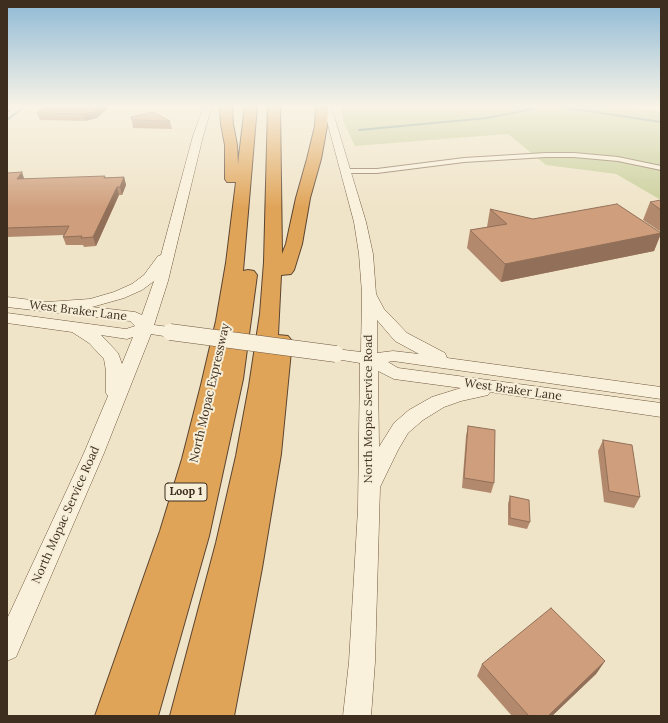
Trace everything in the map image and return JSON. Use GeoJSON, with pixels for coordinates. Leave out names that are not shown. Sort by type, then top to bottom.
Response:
{"type":"FeatureCollection","features":[{"type":"Feature","properties":{"kind":"highway"},"geometry":{"type":"LineString","coordinates":[[230,140],[233,194],[240,220]]}},
{"type":"Feature","properties":{"kind":"highway","name":"North Mopac Expressway"},"geometry":{"type":"LineString","coordinates":[[114,716],[170,546],[195,459],[226,320],[240,220],[248,140]]}},
{"type":"Feature","properties":{"kind":"highway"},"geometry":{"type":"LineString","coordinates":[[139,716],[194,536],[214,462],[232,379],[244,307],[249,264],[257,140]]}},
{"type":"Feature","properties":{"kind":"highway"},"geometry":{"type":"LineString","coordinates":[[189,716],[232,543],[261,386],[270,314],[273,262],[274,140]]}},
{"type":"Feature","properties":{"kind":"highway"},"geometry":{"type":"LineString","coordinates":[[214,716],[247,568],[268,454],[277,383],[283,322],[285,270],[282,140]]}},
{"type":"Feature","properties":{"kind":"highway"},"geometry":{"type":"LineString","coordinates":[[285,270],[294,244],[303,198],[318,140]]}},
{"type":"Feature","properties":{"kind":"main road","name":"North Mopac Service Road"},"geometry":{"type":"LineString","coordinates":[[7,648],[66,518],[115,401],[153,329],[168,250],[197,140]]}},
{"type":"Feature","properties":{"kind":"main road","name":"North Mopac Service Road"},"geometry":{"type":"LineString","coordinates":[[335,140],[360,222],[366,254],[369,292],[369,509],[362,662],[357,716]]}},
{"type":"Feature","properties":{"kind":"main road"},"geometry":{"type":"LineString","coordinates":[[43,307],[91,303],[119,295],[137,287],[149,278],[168,250]]}},
{"type":"Feature","properties":{"kind":"main road"},"geometry":{"type":"LineString","coordinates":[[369,292],[377,311],[401,337],[416,346],[455,364]]}},
{"type":"Feature","properties":{"kind":"main road","name":"West Braker Lane"},"geometry":{"type":"LineString","coordinates":[[7,302],[135,317],[153,329]]}},
{"type":"Feature","properties":{"kind":"main road","name":"West Braker Lane"},"geometry":{"type":"LineString","coordinates":[[7,318],[127,334],[153,329],[370,359],[393,356],[661,393]]}},
{"type":"Feature","properties":{"kind":"main road"},"geometry":{"type":"LineString","coordinates":[[71,326],[95,339],[112,357],[115,371],[115,401]]}},
{"type":"Feature","properties":{"kind":"main road","name":"West Braker Lane"},"geometry":{"type":"LineString","coordinates":[[370,359],[394,373],[661,410]]}},
{"type":"Feature","properties":{"kind":"main road"},"geometry":{"type":"LineString","coordinates":[[368,489],[397,434],[401,428],[416,415],[438,402],[459,394],[483,391],[518,391]]}},
{"type":"Feature","properties":{"kind":"main road"},"geometry":{"type":"LineString","coordinates":[[606,403],[613,396],[622,395],[661,401]]}},
{"type":"Feature","properties":{"kind":"street"},"geometry":{"type":"LineString","coordinates":[[347,175],[464,160],[574,154],[618,159],[661,168]]}},
{"type":"Feature","properties":{"kind":"street"},"geometry":{"type":"LineString","coordinates":[[420,174],[435,172],[476,160]]}},
{"type":"Feature","properties":{"kind":"street"},"geometry":{"type":"LineString","coordinates":[[429,165],[436,170],[435,172]]}},
{"type":"Feature","properties":{"kind":"street"},"geometry":{"type":"LineString","coordinates":[[347,175],[405,176]]}},
{"type":"Feature","properties":{"kind":"green space"},"geometry":{"type":"Polygon","coordinates":[[[352,140],[435,140],[355,146],[352,140]]]}},
{"type":"Feature","properties":{"kind":"green space"},"geometry":{"type":"Polygon","coordinates":[[[515,140],[661,140],[661,200],[616,174],[546,165],[515,140]]]}},
{"type":"Feature","properties":{"kind":"building"},"geometry":{"type":"Polygon","coordinates":[[[22,172],[17,179],[105,176],[104,178],[124,177],[120,187],[117,187],[93,237],[81,238],[82,236],[63,237],[69,226],[7,228],[7,173],[22,172]]]}},
{"type":"Feature","properties":{"kind":"building"},"geometry":{"type":"Polygon","coordinates":[[[661,200],[661,210],[650,202],[661,200]]]}},
{"type":"Feature","properties":{"kind":"building"},"geometry":{"type":"Polygon","coordinates":[[[617,204],[661,233],[505,264],[470,230],[507,224],[490,209],[533,219],[617,204]]]}},
{"type":"Feature","properties":{"kind":"building"},"geometry":{"type":"Polygon","coordinates":[[[468,426],[495,430],[494,483],[464,478],[468,426]]]}},
{"type":"Feature","properties":{"kind":"building"},"geometry":{"type":"Polygon","coordinates":[[[603,440],[632,445],[640,497],[609,491],[603,440]]]}},
{"type":"Feature","properties":{"kind":"building"},"geometry":{"type":"Polygon","coordinates":[[[510,496],[529,500],[530,522],[510,518],[510,496]]]}},
{"type":"Feature","properties":{"kind":"building"},"geometry":{"type":"Polygon","coordinates":[[[551,608],[605,661],[548,716],[529,716],[482,664],[551,608]]]}}]}
